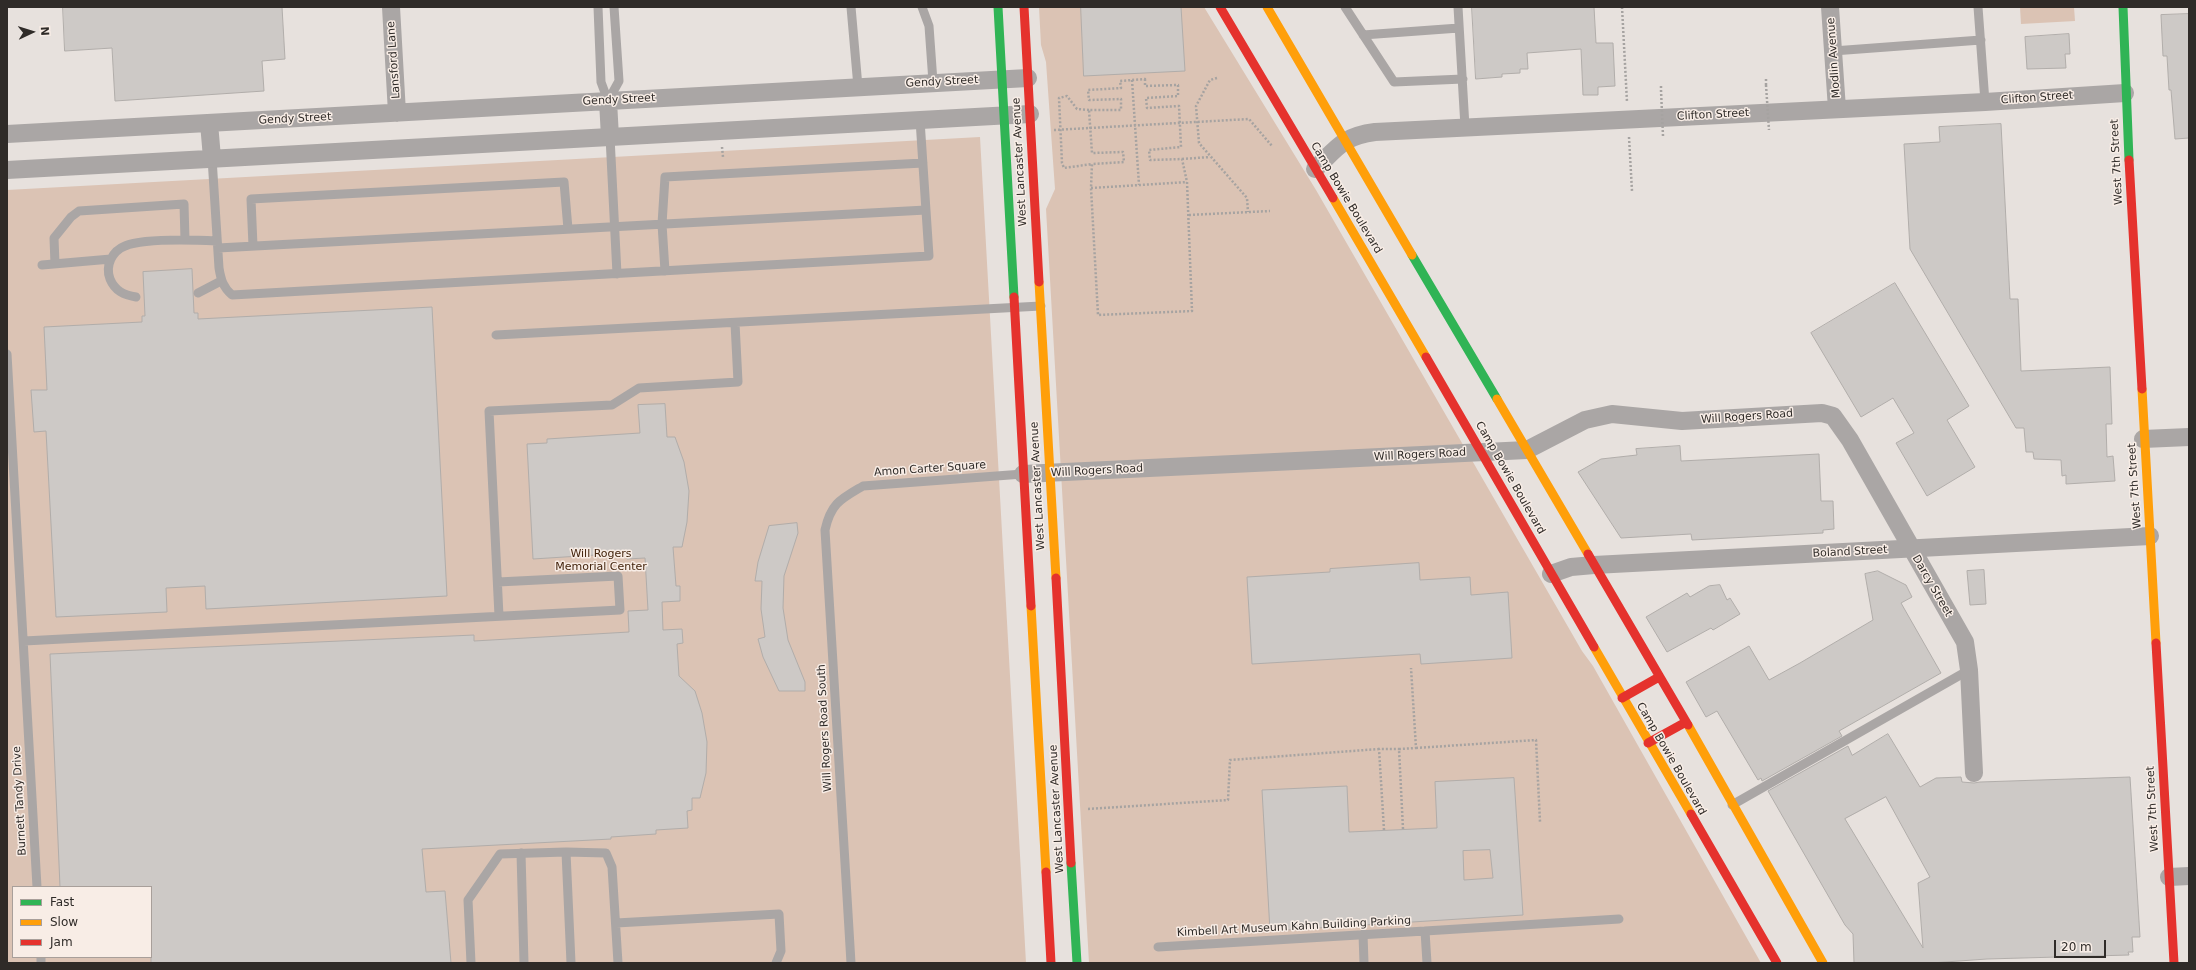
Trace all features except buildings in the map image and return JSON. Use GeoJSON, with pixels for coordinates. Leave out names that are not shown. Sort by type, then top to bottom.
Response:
{"type":"FeatureCollection","features":[{"type":"Feature","properties":{"kind":"main road","name":"West Lancaster Avenue"},"geometry":{"type":"LineString","coordinates":[[998,7],[1051,963]]}},
{"type":"Feature","properties":{"kind":"main road","name":"West Lancaster Avenue"},"geometry":{"type":"LineString","coordinates":[[1024,7],[1078,963]]}},
{"type":"Feature","properties":{"kind":"main road","name":"Camp Bowie Boulevard"},"geometry":{"type":"LineString","coordinates":[[1220,7],[1432,366],[1776,963]]}},
{"type":"Feature","properties":{"kind":"main road"},"geometry":{"type":"LineString","coordinates":[[1267,7],[1686,722],[1732,806],[1823,963]]}},
{"type":"Feature","properties":{"kind":"main road","name":"West 7th Street"},"geometry":{"type":"LineString","coordinates":[[2123,7],[2125,93],[2143,439],[2150,536],[2174,963]]}},
{"type":"Feature","properties":{"kind":"main road"},"geometry":{"type":"LineString","coordinates":[[1622,698],[1659,677]]}},
{"type":"Feature","properties":{"kind":"main road"},"geometry":{"type":"LineString","coordinates":[[1648,743],[1686,722]]}},
{"type":"Feature","properties":{"kind":"street","name":"Lansford Lane"},"geometry":{"type":"LineString","coordinates":[[391,7],[397,113]]}},
{"type":"Feature","properties":{"kind":"street","name":"Modlin Avenue"},"geometry":{"type":"LineString","coordinates":[[1830,7],[1838,109]]}},
{"type":"Feature","properties":{"kind":"street","name":"Gendy Street"},"geometry":{"type":"LineString","coordinates":[[7,134],[933,82],[1028,78]]}},
{"type":"Feature","properties":{"kind":"street","name":"Clifton Street"},"geometry":{"type":"LineString","coordinates":[[1315,169],[1344,140],[1357,134],[1465,127],[1985,102],[2125,93]]}},
{"type":"Feature","properties":{"kind":"street"},"geometry":{"type":"LineString","coordinates":[[608,101],[610,137]]}},
{"type":"Feature","properties":{"kind":"street"},"geometry":{"type":"LineString","coordinates":[[7,170],[1030,114]]}},
{"type":"Feature","properties":{"kind":"street"},"geometry":{"type":"LineString","coordinates":[[210,123],[212,158]]}},
{"type":"Feature","properties":{"kind":"street","name":"Will Rogers Road"},"geometry":{"type":"LineString","coordinates":[[1023,474],[1527,450],[1585,420],[1612,414],[1682,421],[1822,413],[1833,416]]}},
{"type":"Feature","properties":{"kind":"street","name":"Darcy Street"},"geometry":{"type":"LineString","coordinates":[[1833,416],[1850,440],[1965,642],[1969,670],[1974,773]]}},
{"type":"Feature","properties":{"kind":"street"},"geometry":{"type":"LineString","coordinates":[[2143,439],[2189,437]]}},
{"type":"Feature","properties":{"kind":"street","name":"Boland Street"},"geometry":{"type":"LineString","coordinates":[[1551,574],[1571,567],[1594,565],[2150,536]]}},
{"type":"Feature","properties":{"kind":"street"},"geometry":{"type":"LineString","coordinates":[[2169,877],[2189,876]]}},
{"type":"Feature","properties":{"kind":"lane"},"geometry":{"type":"LineString","coordinates":[[598,7],[601,82],[608,101]]}},
{"type":"Feature","properties":{"kind":"lane"},"geometry":{"type":"LineString","coordinates":[[608,101],[619,81],[614,7]]}},
{"type":"Feature","properties":{"kind":"lane"},"geometry":{"type":"LineString","coordinates":[[851,7],[858,87]]}},
{"type":"Feature","properties":{"kind":"lane"},"geometry":{"type":"LineString","coordinates":[[922,7],[929,26],[933,82]]}},
{"type":"Feature","properties":{"kind":"lane"},"geometry":{"type":"LineString","coordinates":[[1345,7],[1394,82],[1463,79]]}},
{"type":"Feature","properties":{"kind":"lane"},"geometry":{"type":"LineString","coordinates":[[1458,7],[1465,127]]}},
{"type":"Feature","properties":{"kind":"lane"},"geometry":{"type":"LineString","coordinates":[[1978,7],[1985,102]]}},
{"type":"Feature","properties":{"kind":"lane"},"geometry":{"type":"LineString","coordinates":[[1363,35],[1459,28]]}},
{"type":"Feature","properties":{"kind":"lane"},"geometry":{"type":"LineString","coordinates":[[1833,51],[1981,40]]}},
{"type":"Feature","properties":{"kind":"lane"},"geometry":{"type":"LineString","coordinates":[[212,158],[217,244],[221,281],[225,289],[232,295],[929,256],[920,120]]}},
{"type":"Feature","properties":{"kind":"lane"},"geometry":{"type":"LineString","coordinates":[[610,137],[617,274]]}},
{"type":"Feature","properties":{"kind":"lane"},"geometry":{"type":"LineString","coordinates":[[665,271],[662,224],[665,176],[923,163]]}},
{"type":"Feature","properties":{"kind":"lane"},"geometry":{"type":"LineString","coordinates":[[254,246],[251,199],[557,182],[564,182],[568,229]]}},
{"type":"Feature","properties":{"kind":"lane"},"geometry":{"type":"LineString","coordinates":[[55,264],[54,238],[71,217],[80,211],[184,204],[185,240]]}},
{"type":"Feature","properties":{"kind":"lane"},"geometry":{"type":"LineString","coordinates":[[136,297],[119,292],[112,285],[108,268],[116,251],[124,246],[132,244],[185,240],[217,244],[254,246],[926,210]]}},
{"type":"Feature","properties":{"kind":"lane"},"geometry":{"type":"LineString","coordinates":[[42,265],[111,259]]}},
{"type":"Feature","properties":{"kind":"lane"},"geometry":{"type":"LineString","coordinates":[[198,293],[221,281]]}},
{"type":"Feature","properties":{"kind":"lane"},"geometry":{"type":"LineString","coordinates":[[496,335],[1040,306]]}},
{"type":"Feature","properties":{"kind":"lane"},"geometry":{"type":"LineString","coordinates":[[499,616],[488,411],[612,405],[639,388],[738,382],[735,323]]}},
{"type":"Feature","properties":{"kind":"lane","name":"Burnett Tandy Drive"},"geometry":{"type":"LineString","coordinates":[[7,354],[37,886]]}},
{"type":"Feature","properties":{"kind":"lane","name":"Amon Carter Square"},"geometry":{"type":"LineString","coordinates":[[842,498],[863,486],[1023,474]]}},
{"type":"Feature","properties":{"kind":"lane","name":"Will Rogers Road South"},"geometry":{"type":"LineString","coordinates":[[842,498],[829,513],[825,530],[851,963]]}},
{"type":"Feature","properties":{"kind":"lane"},"geometry":{"type":"LineString","coordinates":[[24,641],[620,610],[618,576],[498,582]]}},
{"type":"Feature","properties":{"kind":"lane"},"geometry":{"type":"LineString","coordinates":[[1732,806],[1969,670]]}},
{"type":"Feature","properties":{"kind":"lane"},"geometry":{"type":"LineString","coordinates":[[566,852],[571,963]]}},
{"type":"Feature","properties":{"kind":"lane"},"geometry":{"type":"LineString","coordinates":[[471,963],[468,900],[500,854],[566,852],[606,853],[612,867],[618,963]]}},
{"type":"Feature","properties":{"kind":"lane"},"geometry":{"type":"LineString","coordinates":[[521,853],[524,963]]}},
{"type":"Feature","properties":{"kind":"lane"},"geometry":{"type":"LineString","coordinates":[[616,924],[778,914],[780,951],[776,963]]}},
{"type":"Feature","properties":{"kind":"lane"},"geometry":{"type":"LineString","coordinates":[[1425,931],[1619,919]]}},
{"type":"Feature","properties":{"kind":"lane","name":"Kimbell Art Museum Kahn Building Parking"},"geometry":{"type":"LineString","coordinates":[[1158,947],[1425,931],[1427,963]]}},
{"type":"Feature","properties":{"kind":"lane"},"geometry":{"type":"LineString","coordinates":[[1363,934],[1364,963]]}},
{"type":"Feature","properties":{"kind":"path"},"geometry":{"type":"LineString","coordinates":[[1622,7],[1632,191]]}},
{"type":"Feature","properties":{"kind":"path"},"geometry":{"type":"LineString","coordinates":[[1217,78],[1210,80],[1196,106],[1199,143],[1247,198],[1248,212]]}},
{"type":"Feature","properties":{"kind":"path"},"geometry":{"type":"LineString","coordinates":[[1089,110],[1092,153],[1124,152],[1124,162],[1064,168],[1060,130],[1059,98],[1067,96],[1077,109],[1121,110],[1121,99],[1088,100],[1088,90],[1121,88],[1120,81],[1145,79],[1145,86],[1178,84],[1178,96],[1146,98],[1147,108],[1179,106],[1181,147],[1149,150],[1150,160],[1210,157]]}},
{"type":"Feature","properties":{"kind":"path"},"geometry":{"type":"LineString","coordinates":[[1766,79],[1769,130]]}},
{"type":"Feature","properties":{"kind":"path"},"geometry":{"type":"LineString","coordinates":[[1132,80],[1139,185]]}},
{"type":"Feature","properties":{"kind":"path"},"geometry":{"type":"LineString","coordinates":[[1660,86],[1664,136]]}},
{"type":"Feature","properties":{"kind":"path"},"geometry":{"type":"LineString","coordinates":[[1054,130],[1250,119],[1272,146]]}},
{"type":"Feature","properties":{"kind":"path"},"geometry":{"type":"LineString","coordinates":[[722,146],[723,157]]}},
{"type":"Feature","properties":{"kind":"path"},"geometry":{"type":"LineString","coordinates":[[1092,164],[1091,188],[1098,315],[1192,311],[1187,182],[1182,159]]}},
{"type":"Feature","properties":{"kind":"path"},"geometry":{"type":"LineString","coordinates":[[1091,188],[1187,182]]}},
{"type":"Feature","properties":{"kind":"path"},"geometry":{"type":"LineString","coordinates":[[1189,215],[1270,211]]}},
{"type":"Feature","properties":{"kind":"path"},"geometry":{"type":"LineString","coordinates":[[1411,668],[1416,748]]}},
{"type":"Feature","properties":{"kind":"path"},"geometry":{"type":"LineString","coordinates":[[1088,809],[1228,800],[1230,760],[1379,749],[1536,740],[1540,822]]}},
{"type":"Feature","properties":{"kind":"path"},"geometry":{"type":"LineString","coordinates":[[1379,749],[1384,830]]}},
{"type":"Feature","properties":{"kind":"path"},"geometry":{"type":"LineString","coordinates":[[1399,749],[1403,829]]}},
{"type":"Feature","properties":{"kind":"green space"},"geometry":{"type":"Polygon","coordinates":[[[1039,7],[1204,7],[1316,190],[1582,651],[1593,666],[1761,963],[1089,963],[1046,209],[1055,189],[1046,62],[1041,45],[1039,7]]]}},
{"type":"Feature","properties":{"kind":"green space"},"geometry":{"type":"Polygon","coordinates":[[[2020,7],[2074,7],[2075,21],[2021,24],[2020,7]]]}},
{"type":"Feature","properties":{"kind":"green space","name":"Will Rogers Memorial Center"},"geometry":{"type":"Polygon","coordinates":[[[980,137],[1026,963],[7,963],[7,190],[980,137]]]}},
{"type":"Feature","properties":{"kind":"traffic: fast"},"geometry":{"type":"LineString","coordinates":[[998,7],[1014,297]]}},
{"type":"Feature","properties":{"kind":"traffic: fast"},"geometry":{"type":"LineString","coordinates":[[2123,7],[2129,160]]}},
{"type":"Feature","properties":{"kind":"traffic: fast"},"geometry":{"type":"LineString","coordinates":[[1412,255],[1497,399]]}},
{"type":"Feature","properties":{"kind":"traffic: fast"},"geometry":{"type":"LineString","coordinates":[[1071,863],[1077,963]]}},
{"type":"Feature","properties":{"kind":"traffic: slow"},"geometry":{"type":"LineString","coordinates":[[1267,7],[1412,255]]}},
{"type":"Feature","properties":{"kind":"traffic: slow"},"geometry":{"type":"LineString","coordinates":[[1333,198],[1426,357]]}},
{"type":"Feature","properties":{"kind":"traffic: slow"},"geometry":{"type":"LineString","coordinates":[[1039,282],[1056,578]]}},
{"type":"Feature","properties":{"kind":"traffic: slow"},"geometry":{"type":"LineString","coordinates":[[2142,389],[2156,643]]}},
{"type":"Feature","properties":{"kind":"traffic: slow"},"geometry":{"type":"LineString","coordinates":[[1497,399],[1588,554]]}},
{"type":"Feature","properties":{"kind":"traffic: slow"},"geometry":{"type":"LineString","coordinates":[[1031,606],[1046,872]]}},
{"type":"Feature","properties":{"kind":"traffic: slow"},"geometry":{"type":"LineString","coordinates":[[1594,647],[1691,814]]}},
{"type":"Feature","properties":{"kind":"traffic: slow"},"geometry":{"type":"LineString","coordinates":[[1688,725],[1823,963]]}},
{"type":"Feature","properties":{"kind":"traffic: jam"},"geometry":{"type":"LineString","coordinates":[[1024,7],[1039,282]]}},
{"type":"Feature","properties":{"kind":"traffic: jam"},"geometry":{"type":"LineString","coordinates":[[1220,7],[1333,198]]}},
{"type":"Feature","properties":{"kind":"traffic: jam"},"geometry":{"type":"LineString","coordinates":[[2129,160],[2142,389]]}},
{"type":"Feature","properties":{"kind":"traffic: jam"},"geometry":{"type":"LineString","coordinates":[[1014,297],[1031,606]]}},
{"type":"Feature","properties":{"kind":"traffic: jam"},"geometry":{"type":"LineString","coordinates":[[1426,357],[1594,647]]}},
{"type":"Feature","properties":{"kind":"traffic: jam"},"geometry":{"type":"LineString","coordinates":[[1588,554],[1688,725]]}},
{"type":"Feature","properties":{"kind":"traffic: jam"},"geometry":{"type":"LineString","coordinates":[[1056,578],[1071,863]]}},
{"type":"Feature","properties":{"kind":"traffic: jam"},"geometry":{"type":"LineString","coordinates":[[2156,643],[2174,963]]}},
{"type":"Feature","properties":{"kind":"traffic: jam"},"geometry":{"type":"LineString","coordinates":[[1622,698],[1659,677]]}},
{"type":"Feature","properties":{"kind":"traffic: jam"},"geometry":{"type":"LineString","coordinates":[[1648,743],[1686,722]]}},
{"type":"Feature","properties":{"kind":"traffic: jam"},"geometry":{"type":"LineString","coordinates":[[1691,814],[1777,963]]}},
{"type":"Feature","properties":{"kind":"traffic: jam"},"geometry":{"type":"LineString","coordinates":[[1046,872],[1051,963]]}}]}
